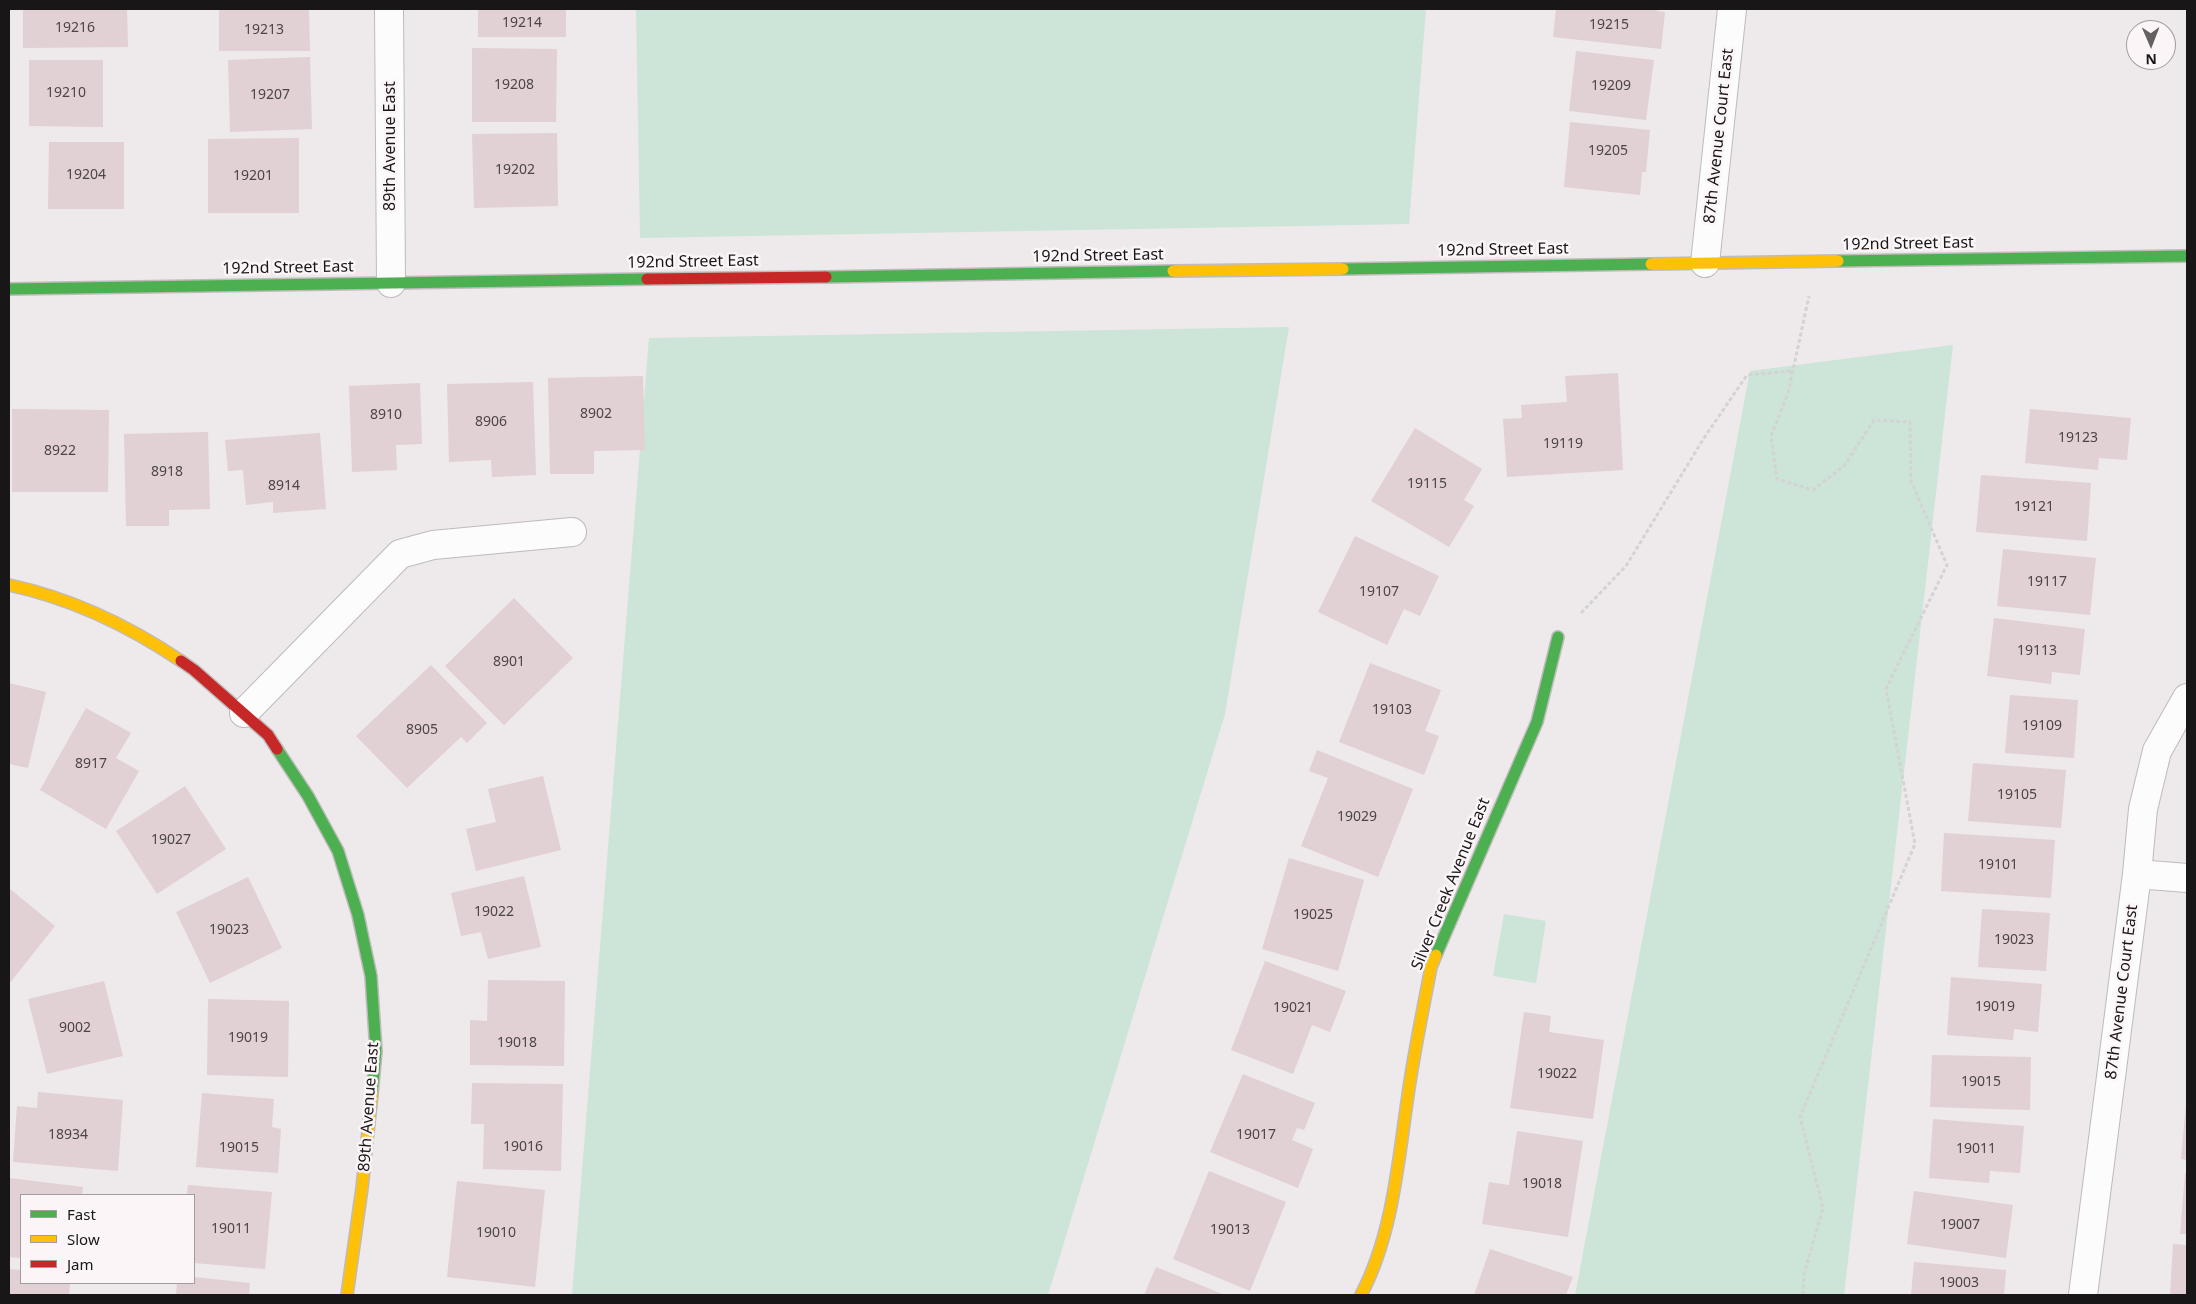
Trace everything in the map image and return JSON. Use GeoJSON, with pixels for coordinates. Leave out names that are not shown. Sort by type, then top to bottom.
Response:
{"type":"FeatureCollection","features":[{"type":"Feature","properties":{"kind":"street","name":"89th Avenue East"},"geometry":{"type":"LineString","coordinates":[[390,9],[391,283]]}},
{"type":"Feature","properties":{"kind":"street","name":"87th Avenue Court East"},"geometry":{"type":"LineString","coordinates":[[1706,263],[1732,9]]}},
{"type":"Feature","properties":{"kind":"street","name":"192nd Street East"},"geometry":{"type":"LineString","coordinates":[[9,289],[2187,256]]}},
{"type":"Feature","properties":{"kind":"street"},"geometry":{"type":"LineString","coordinates":[[244,713],[400,554],[433,545],[572,532]]}},
{"type":"Feature","properties":{"kind":"street","name":"89th Avenue East"},"geometry":{"type":"LineString","coordinates":[[9,586],[28,589],[98,614],[150,640],[194,670],[268,735],[308,796],[338,851],[358,915],[372,976],[372,1014],[376,1052],[362,1188],[348,1295]]}},
{"type":"Feature","properties":{"kind":"street","name":"Silver Creek Avenue East"},"geometry":{"type":"LineString","coordinates":[[1361,1295],[1372,1274],[1392,1204],[1412,1066],[1431,967],[1537,722],[1558,637]]}},
{"type":"Feature","properties":{"kind":"street","name":"87th Avenue Court East"},"geometry":{"type":"LineString","coordinates":[[2083,1295],[2144,809],[2157,751],[2187,698]]}},
{"type":"Feature","properties":{"kind":"street"},"geometry":{"type":"LineString","coordinates":[[2137,874],[2187,878]]}},
{"type":"Feature","properties":{"kind":"path"},"geometry":{"type":"LineString","coordinates":[[1803,1295],[1804,1274],[1823,1208],[1800,1116],[1916,844],[1886,688],[1947,565],[1911,481],[1910,422],[1874,420],[1844,466],[1813,490],[1777,479],[1771,436],[1788,393],[1817,262]]}},
{"type":"Feature","properties":{"kind":"path"},"geometry":{"type":"LineString","coordinates":[[1558,637],[1626,566],[1704,438],[1747,375],[1792,371]]}},
{"type":"Feature","properties":{"kind":"green space"},"geometry":{"type":"Polygon","coordinates":[[[636,9],[1426,9],[1409,224],[640,238],[636,9]]]}},
{"type":"Feature","properties":{"kind":"green space"},"geometry":{"type":"Polygon","coordinates":[[[1289,327],[1225,714],[1048,1295],[572,1295],[649,338],[1289,327]]]}},
{"type":"Feature","properties":{"kind":"green space"},"geometry":{"type":"Polygon","coordinates":[[[1953,345],[1844,1295],[1575,1295],[1750,371],[1953,345]]]}},
{"type":"Feature","properties":{"kind":"green space"},"geometry":{"type":"Polygon","coordinates":[[[1504,914],[1546,921],[1536,983],[1493,976],[1504,914]]]}},
{"type":"Feature","properties":{"kind":"building"},"geometry":{"type":"Polygon","coordinates":[[[23,9],[127,9],[128,47],[23,48],[23,9]]]}},
{"type":"Feature","properties":{"kind":"building"},"geometry":{"type":"Polygon","coordinates":[[[219,9],[309,9],[310,51],[219,51],[219,9]]]}},
{"type":"Feature","properties":{"kind":"building"},"geometry":{"type":"Polygon","coordinates":[[[478,9],[566,9],[566,37],[478,37],[478,9]]]}},
{"type":"Feature","properties":{"kind":"building"},"geometry":{"type":"Polygon","coordinates":[[[1556,9],[1657,9],[1657,11],[1665,12],[1661,49],[1553,37],[1556,9]]]}},
{"type":"Feature","properties":{"kind":"building"},"geometry":{"type":"Polygon","coordinates":[[[472,48],[557,49],[556,122],[472,122],[472,48]]]}},
{"type":"Feature","properties":{"kind":"building"},"geometry":{"type":"Polygon","coordinates":[[[1576,51],[1654,60],[1646,120],[1569,111],[1576,51]]]}},
{"type":"Feature","properties":{"kind":"building"},"geometry":{"type":"Polygon","coordinates":[[[310,57],[312,129],[230,132],[228,60],[310,57]]]}},
{"type":"Feature","properties":{"kind":"building"},"geometry":{"type":"Polygon","coordinates":[[[29,60],[103,60],[103,127],[29,126],[29,60]]]}},
{"type":"Feature","properties":{"kind":"building"},"geometry":{"type":"Polygon","coordinates":[[[1570,122],[1650,130],[1646,172],[1642,172],[1640,195],[1564,187],[1570,122]]]}},
{"type":"Feature","properties":{"kind":"building"},"geometry":{"type":"Polygon","coordinates":[[[557,133],[558,206],[474,208],[472,134],[557,133]]]}},
{"type":"Feature","properties":{"kind":"building"},"geometry":{"type":"Polygon","coordinates":[[[299,138],[299,213],[208,213],[208,139],[299,138]]]}},
{"type":"Feature","properties":{"kind":"building"},"geometry":{"type":"Polygon","coordinates":[[[49,142],[124,142],[124,209],[48,209],[49,142]]]}},
{"type":"Feature","properties":{"kind":"building"},"geometry":{"type":"Polygon","coordinates":[[[1618,373],[1623,470],[1507,477],[1503,419],[1522,418],[1521,405],[1567,402],[1565,376],[1618,373]]]}},
{"type":"Feature","properties":{"kind":"building"},"geometry":{"type":"Polygon","coordinates":[[[643,376],[645,450],[594,451],[594,474],[550,474],[548,378],[643,376]]]}},
{"type":"Feature","properties":{"kind":"building"},"geometry":{"type":"Polygon","coordinates":[[[533,382],[536,475],[492,477],[491,460],[449,462],[447,384],[533,382]]]}},
{"type":"Feature","properties":{"kind":"building"},"geometry":{"type":"Polygon","coordinates":[[[420,383],[422,444],[396,445],[397,470],[352,472],[349,386],[420,383]]]}},
{"type":"Feature","properties":{"kind":"building"},"geometry":{"type":"Polygon","coordinates":[[[12,409],[109,410],[108,492],[12,492],[12,409]]]}},
{"type":"Feature","properties":{"kind":"building"},"geometry":{"type":"Polygon","coordinates":[[[2030,409],[2131,418],[2127,460],[2099,458],[2098,470],[2025,463],[2030,409]]]}},
{"type":"Feature","properties":{"kind":"building"},"geometry":{"type":"Polygon","coordinates":[[[1415,428],[1482,469],[1464,500],[1474,506],[1449,547],[1371,501],[1415,428]]]}},
{"type":"Feature","properties":{"kind":"building"},"geometry":{"type":"Polygon","coordinates":[[[208,432],[210,509],[169,510],[169,526],[126,526],[124,434],[208,432]]]}},
{"type":"Feature","properties":{"kind":"building"},"geometry":{"type":"Polygon","coordinates":[[[320,433],[326,509],[273,513],[273,502],[246,505],[243,470],[228,471],[225,440],[320,433]]]}},
{"type":"Feature","properties":{"kind":"building"},"geometry":{"type":"Polygon","coordinates":[[[1981,475],[2091,483],[2087,541],[1976,532],[1981,475]]]}},
{"type":"Feature","properties":{"kind":"building"},"geometry":{"type":"Polygon","coordinates":[[[1355,536],[1439,576],[1420,616],[1404,609],[1387,645],[1318,612],[1355,536]]]}},
{"type":"Feature","properties":{"kind":"building"},"geometry":{"type":"Polygon","coordinates":[[[2003,549],[2096,558],[2090,615],[1997,606],[2003,549]]]}},
{"type":"Feature","properties":{"kind":"building"},"geometry":{"type":"Polygon","coordinates":[[[514,598],[573,658],[504,725],[445,666],[514,598]]]}},
{"type":"Feature","properties":{"kind":"building"},"geometry":{"type":"Polygon","coordinates":[[[1994,618],[2085,629],[2080,675],[2052,672],[2051,684],[1987,676],[1994,618]]]}},
{"type":"Feature","properties":{"kind":"building"},"geometry":{"type":"Polygon","coordinates":[[[1370,663],[1441,690],[1425,731],[1439,736],[1424,775],[1339,742],[1370,663]]]}},
{"type":"Feature","properties":{"kind":"building"},"geometry":{"type":"Polygon","coordinates":[[[431,665],[487,723],[467,743],[461,737],[407,788],[356,736],[431,665]]]}},
{"type":"Feature","properties":{"kind":"building"},"geometry":{"type":"Polygon","coordinates":[[[9,683],[46,692],[28,768],[9,764],[9,683]]]}},
{"type":"Feature","properties":{"kind":"building"},"geometry":{"type":"Polygon","coordinates":[[[2010,695],[2078,700],[2074,758],[2005,753],[2010,695]]]}},
{"type":"Feature","properties":{"kind":"building"},"geometry":{"type":"Polygon","coordinates":[[[86,708],[131,733],[116,758],[139,771],[106,829],[40,790],[86,708]]]}},
{"type":"Feature","properties":{"kind":"building"},"geometry":{"type":"Polygon","coordinates":[[[1317,750],[1413,789],[1378,877],[1301,846],[1328,778],[1309,771],[1317,750]]]}},
{"type":"Feature","properties":{"kind":"building"},"geometry":{"type":"Polygon","coordinates":[[[1973,763],[2066,770],[2061,828],[1968,821],[1973,763]]]}},
{"type":"Feature","properties":{"kind":"building"},"geometry":{"type":"Polygon","coordinates":[[[543,776],[561,850],[476,871],[466,829],[496,822],[488,789],[543,776]]]}},
{"type":"Feature","properties":{"kind":"building"},"geometry":{"type":"Polygon","coordinates":[[[185,786],[226,849],[157,894],[116,831],[185,786]]]}},
{"type":"Feature","properties":{"kind":"building"},"geometry":{"type":"Polygon","coordinates":[[[1944,833],[2055,840],[2051,898],[1941,891],[1944,833]]]}},
{"type":"Feature","properties":{"kind":"building"},"geometry":{"type":"Polygon","coordinates":[[[1289,858],[1364,880],[1338,971],[1262,949],[1289,858]]]}},
{"type":"Feature","properties":{"kind":"building"},"geometry":{"type":"Polygon","coordinates":[[[524,876],[541,947],[488,959],[481,932],[461,936],[451,893],[524,876]]]}},
{"type":"Feature","properties":{"kind":"building"},"geometry":{"type":"Polygon","coordinates":[[[248,877],[282,948],[210,983],[176,912],[248,877]]]}},
{"type":"Feature","properties":{"kind":"building"},"geometry":{"type":"Polygon","coordinates":[[[9,888],[55,926],[9,984],[9,888]]]}},
{"type":"Feature","properties":{"kind":"building"},"geometry":{"type":"Polygon","coordinates":[[[1982,909],[2050,913],[2046,971],[1978,967],[1982,909]]]}},
{"type":"Feature","properties":{"kind":"building"},"geometry":{"type":"Polygon","coordinates":[[[1265,961],[1346,991],[1330,1032],[1312,1025],[1293,1074],[1231,1050],[1265,961]]]}},
{"type":"Feature","properties":{"kind":"building"},"geometry":{"type":"Polygon","coordinates":[[[1951,977],[2042,984],[2038,1032],[2014,1029],[2013,1040],[1947,1035],[1951,977]]]}},
{"type":"Feature","properties":{"kind":"building"},"geometry":{"type":"Polygon","coordinates":[[[488,980],[565,981],[564,1066],[470,1065],[470,1020],[487,1021],[488,980]]]}},
{"type":"Feature","properties":{"kind":"building"},"geometry":{"type":"Polygon","coordinates":[[[104,981],[123,1056],[47,1074],[28,999],[104,981]]]}},
{"type":"Feature","properties":{"kind":"building"},"geometry":{"type":"Polygon","coordinates":[[[208,999],[289,1001],[288,1077],[207,1075],[208,999]]]}},
{"type":"Feature","properties":{"kind":"building"},"geometry":{"type":"Polygon","coordinates":[[[1524,1012],[1551,1016],[1549,1032],[1604,1040],[1593,1119],[1510,1108],[1524,1012]]]}},
{"type":"Feature","properties":{"kind":"building"},"geometry":{"type":"Polygon","coordinates":[[[1932,1055],[2031,1057],[2030,1110],[1930,1107],[1932,1055]]]}},
{"type":"Feature","properties":{"kind":"building"},"geometry":{"type":"Polygon","coordinates":[[[1243,1074],[1315,1103],[1304,1130],[1297,1128],[1292,1140],[1313,1149],[1298,1188],[1210,1152],[1243,1074]]]}},
{"type":"Feature","properties":{"kind":"building"},"geometry":{"type":"Polygon","coordinates":[[[472,1083],[563,1084],[561,1171],[483,1169],[484,1124],[471,1124],[472,1083]]]}},
{"type":"Feature","properties":{"kind":"building"},"geometry":{"type":"Polygon","coordinates":[[[38,1092],[123,1100],[118,1171],[13,1162],[17,1106],[37,1108],[38,1092]]]}},
{"type":"Feature","properties":{"kind":"building"},"geometry":{"type":"Polygon","coordinates":[[[202,1093],[274,1099],[272,1127],[281,1129],[278,1173],[196,1167],[202,1093]]]}},
{"type":"Feature","properties":{"kind":"building"},"geometry":{"type":"Polygon","coordinates":[[[2187,1103],[2187,1160],[2181,1159],[2187,1103]]]}},
{"type":"Feature","properties":{"kind":"building"},"geometry":{"type":"Polygon","coordinates":[[[1933,1119],[2024,1126],[2020,1173],[1990,1171],[1989,1183],[1929,1178],[1933,1119]]]}},
{"type":"Feature","properties":{"kind":"building"},"geometry":{"type":"Polygon","coordinates":[[[1517,1131],[1583,1141],[1568,1237],[1482,1224],[1489,1182],[1509,1185],[1517,1131]]]}},
{"type":"Feature","properties":{"kind":"building"},"geometry":{"type":"Polygon","coordinates":[[[1209,1171],[1286,1202],[1250,1291],[1173,1259],[1209,1171]]]}},
{"type":"Feature","properties":{"kind":"building"},"geometry":{"type":"Polygon","coordinates":[[[2185,1173],[2187,1173],[2187,1234],[2180,1234],[2185,1173]]]}},
{"type":"Feature","properties":{"kind":"building"},"geometry":{"type":"Polygon","coordinates":[[[9,1178],[83,1187],[82,1194],[20,1194],[20,1258],[9,1257],[9,1178]]]}},
{"type":"Feature","properties":{"kind":"building"},"geometry":{"type":"Polygon","coordinates":[[[457,1181],[545,1190],[535,1287],[447,1277],[457,1181]]]}},
{"type":"Feature","properties":{"kind":"building"},"geometry":{"type":"Polygon","coordinates":[[[188,1185],[272,1192],[265,1269],[195,1263],[195,1194],[187,1194],[188,1185]]]}},
{"type":"Feature","properties":{"kind":"building"},"geometry":{"type":"Polygon","coordinates":[[[1914,1191],[2013,1205],[2006,1258],[1907,1244],[1914,1191]]]}},
{"type":"Feature","properties":{"kind":"building"},"geometry":{"type":"Polygon","coordinates":[[[2173,1244],[2187,1245],[2187,1295],[2170,1295],[2173,1244]]]}},
{"type":"Feature","properties":{"kind":"building"},"geometry":{"type":"Polygon","coordinates":[[[1490,1249],[1573,1277],[1566,1295],[1474,1295],[1490,1249]]]}},
{"type":"Feature","properties":{"kind":"building"},"geometry":{"type":"Polygon","coordinates":[[[1914,1262],[2006,1270],[2004,1295],[1911,1295],[1914,1262]]]}},
{"type":"Feature","properties":{"kind":"building"},"geometry":{"type":"Polygon","coordinates":[[[1156,1267],[1225,1295],[1144,1295],[1156,1267]]]}},
{"type":"Feature","properties":{"kind":"building"},"geometry":{"type":"Polygon","coordinates":[[[9,1269],[20,1270],[20,1284],[70,1284],[69,1295],[9,1295],[9,1269]]]}},
{"type":"Feature","properties":{"kind":"building"},"geometry":{"type":"Polygon","coordinates":[[[195,1277],[250,1283],[249,1295],[176,1295],[177,1284],[195,1284],[195,1277]]]}},
{"type":"Feature","properties":{"kind":"traffic: fast"},"geometry":{"type":"LineString","coordinates":[[1838,261],[2187,256]]}},
{"type":"Feature","properties":{"kind":"traffic: fast"},"geometry":{"type":"LineString","coordinates":[[1343,269],[1651,264]]}},
{"type":"Feature","properties":{"kind":"traffic: fast"},"geometry":{"type":"LineString","coordinates":[[826,277],[1173,271]]}},
{"type":"Feature","properties":{"kind":"traffic: fast"},"geometry":{"type":"LineString","coordinates":[[9,289],[647,279]]}},
{"type":"Feature","properties":{"kind":"traffic: fast"},"geometry":{"type":"LineString","coordinates":[[1436,955],[1537,722],[1558,637]]}},
{"type":"Feature","properties":{"kind":"traffic: fast"},"geometry":{"type":"LineString","coordinates":[[277,749],[308,796],[338,851],[358,915],[371,976],[376,1051],[372,1094]]}},
{"type":"Feature","properties":{"kind":"traffic: slow"},"geometry":{"type":"LineString","coordinates":[[1651,264],[1838,261]]}},
{"type":"Feature","properties":{"kind":"traffic: slow"},"geometry":{"type":"LineString","coordinates":[[1173,271],[1343,269]]}},
{"type":"Feature","properties":{"kind":"traffic: slow"},"geometry":{"type":"LineString","coordinates":[[9,585],[54,597],[98,615],[141,636],[181,661]]}},
{"type":"Feature","properties":{"kind":"traffic: slow"},"geometry":{"type":"LineString","coordinates":[[1361,1295],[1372,1272],[1393,1197],[1410,1079],[1431,967],[1436,955]]}},
{"type":"Feature","properties":{"kind":"traffic: slow"},"geometry":{"type":"LineString","coordinates":[[347,1295],[362,1188],[372,1094]]}},
{"type":"Feature","properties":{"kind":"traffic: jam"},"geometry":{"type":"LineString","coordinates":[[647,279],[826,277]]}},
{"type":"Feature","properties":{"kind":"traffic: jam"},"geometry":{"type":"LineString","coordinates":[[181,661],[194,670],[268,735],[277,749]]}}]}
